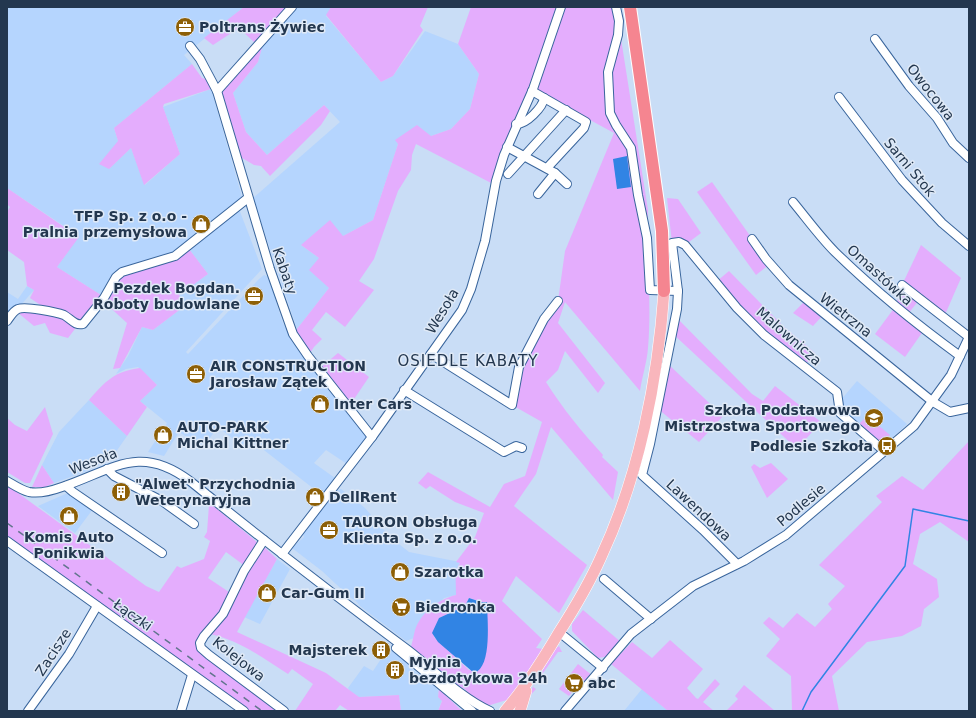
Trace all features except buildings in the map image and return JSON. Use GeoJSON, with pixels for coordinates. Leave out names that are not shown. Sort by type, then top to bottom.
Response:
{"type":"FeatureCollection","features":[{"type":"Feature","properties":{"kind":"highway"},"geometry":{"type":"LineString","coordinates":[[630,7],[662,231],[664,291]]}},
{"type":"Feature","properties":{"kind":"main road"},"geometry":{"type":"LineString","coordinates":[[520,711],[522,700],[538,667],[583,593],[601,557],[625,496],[655,375],[661,335],[664,291]]}},
{"type":"Feature","properties":{"kind":"main road"},"geometry":{"type":"LineString","coordinates":[[505,711],[538,667]]}},
{"type":"Feature","properties":{"kind":"street"},"geometry":{"type":"LineString","coordinates":[[217,91],[292,7]]}},
{"type":"Feature","properties":{"kind":"street","name":"Wesoła"},"geometry":{"type":"LineString","coordinates":[[282,554],[372,437],[404,390],[459,315],[471,289],[488,228],[496,181],[507,147],[532,90],[561,7]]}},
{"type":"Feature","properties":{"kind":"street"},"geometry":{"type":"LineString","coordinates":[[616,7],[619,21],[618,35],[608,72],[610,113],[631,148],[638,195],[647,238],[650,290],[678,291]]}},
{"type":"Feature","properties":{"kind":"street","name":"Owocowa"},"geometry":{"type":"LineString","coordinates":[[876,39],[909,86],[937,118],[953,143],[969,158]]}},
{"type":"Feature","properties":{"kind":"street","name":"Kabaty"},"geometry":{"type":"LineString","coordinates":[[190,46],[200,59],[217,91],[270,269],[293,334],[308,356],[372,437]]}},
{"type":"Feature","properties":{"kind":"street"},"geometry":{"type":"LineString","coordinates":[[532,90],[584,121],[586,125],[547,168]]}},
{"type":"Feature","properties":{"kind":"street","name":"Sarni Stok"},"geometry":{"type":"LineString","coordinates":[[840,97],[902,180],[942,223],[969,246]]}},
{"type":"Feature","properties":{"kind":"street"},"geometry":{"type":"LineString","coordinates":[[516,124],[523,123],[542,105],[544,98]]}},
{"type":"Feature","properties":{"kind":"street"},"geometry":{"type":"LineString","coordinates":[[508,174],[566,110]]}},
{"type":"Feature","properties":{"kind":"street"},"geometry":{"type":"LineString","coordinates":[[507,147],[547,168],[567,184]]}},
{"type":"Feature","properties":{"kind":"street"},"geometry":{"type":"LineString","coordinates":[[538,194],[555,174]]}},
{"type":"Feature","properties":{"kind":"street"},"geometry":{"type":"LineString","coordinates":[[7,321],[15,311],[25,308],[63,315],[75,323],[83,324],[104,298],[116,277],[137,266],[175,256],[248,198]]}},
{"type":"Feature","properties":{"kind":"street","name":"Omastówka"},"geometry":{"type":"LineString","coordinates":[[793,202],[834,251],[900,310],[960,356]]}},
{"type":"Feature","properties":{"kind":"street","name":"Wietrzna"},"geometry":{"type":"LineString","coordinates":[[752,239],[766,259],[789,285],[933,402],[950,412],[969,408]]}},
{"type":"Feature","properties":{"kind":"street","name":"Malownicza"},"geometry":{"type":"LineString","coordinates":[[678,291],[672,243],[679,242],[685,245],[737,308],[764,335],[838,392],[840,413],[884,451]]}},
{"type":"Feature","properties":{"kind":"street"},"geometry":{"type":"LineString","coordinates":[[902,285],[969,337]]}},
{"type":"Feature","properties":{"kind":"street","name":"Lawendowa"},"geometry":{"type":"LineString","coordinates":[[678,291],[677,309],[667,363],[642,475],[703,530],[737,564]]}},
{"type":"Feature","properties":{"kind":"street"},"geometry":{"type":"LineString","coordinates":[[431,354],[512,405],[519,367],[544,318],[558,301]]}},
{"type":"Feature","properties":{"kind":"street","name":"Podlesie"},"geometry":{"type":"LineString","coordinates":[[565,711],[632,634],[694,586],[737,564],[786,535],[914,426],[933,402],[951,375],[969,337]]}},
{"type":"Feature","properties":{"kind":"street"},"geometry":{"type":"LineString","coordinates":[[404,390],[504,452],[516,446],[522,448]]}},
{"type":"Feature","properties":{"kind":"street","name":"Wesoła"},"geometry":{"type":"LineString","coordinates":[[7,480],[30,492],[43,492],[66,486],[126,462],[138,461],[159,464],[170,468],[190,481],[474,703],[490,711]]}},
{"type":"Feature","properties":{"kind":"street"},"geometry":{"type":"LineString","coordinates":[[107,469],[114,476],[162,501],[194,524]]}},
{"type":"Feature","properties":{"kind":"street"},"geometry":{"type":"LineString","coordinates":[[66,486],[162,553]]}},
{"type":"Feature","properties":{"kind":"street","name":"Kolejowa"},"geometry":{"type":"LineString","coordinates":[[264,540],[244,571],[223,614],[204,636],[200,643],[201,648],[209,655],[284,711]]}},
{"type":"Feature","properties":{"kind":"street","name":"Łączki"},"geometry":{"type":"LineString","coordinates":[[7,541],[244,711]]}},
{"type":"Feature","properties":{"kind":"street"},"geometry":{"type":"LineString","coordinates":[[604,580],[651,619]]}},
{"type":"Feature","properties":{"kind":"street","name":"Zacisze"},"geometry":{"type":"LineString","coordinates":[[28,711],[69,654],[97,606]]}},
{"type":"Feature","properties":{"kind":"street","name":"Wesoła"},"geometry":{"type":"LineString","coordinates":[[380,631],[398,650],[472,711]]}},
{"type":"Feature","properties":{"kind":"street"},"geometry":{"type":"LineString","coordinates":[[559,632],[603,668]]}},
{"type":"Feature","properties":{"kind":"street"},"geometry":{"type":"LineString","coordinates":[[181,711],[192,675]]}},
{"type":"Feature","properties":{"kind":"shaded area"},"geometry":{"type":"Polygon","coordinates":[[[7,7],[244,7],[184,55],[192,64],[114,128],[118,141],[109,169],[131,148],[145,185],[180,154],[163,107],[211,89],[242,197],[234,206],[176,253],[117,271],[110,277],[101,295],[57,267],[79,236],[7,188],[7,7]]]}},
{"type":"Feature","properties":{"kind":"shaded area"},"geometry":{"type":"Polygon","coordinates":[[[244,7],[292,7],[265,37],[258,62],[233,93],[246,132],[267,155],[324,105],[330,111],[321,125],[270,176],[261,166],[254,165],[237,155],[217,91],[264,37],[254,42],[239,28],[213,45],[204,38],[244,7]]]}},
{"type":"Feature","properties":{"kind":"shaded area"},"geometry":{"type":"Polygon","coordinates":[[[292,7],[331,7],[326,16],[381,82],[393,76],[425,31],[458,44],[479,74],[470,109],[451,129],[431,136],[398,144],[373,220],[343,236],[301,245],[319,258],[329,288],[297,329],[253,198],[340,122],[324,105],[267,155],[246,132],[233,93],[258,62],[265,37],[292,7]]]}},
{"type":"Feature","properties":{"kind":"shaded area"},"geometry":{"type":"Polygon","coordinates":[[[331,7],[428,7],[420,26],[423,30],[393,76],[381,82],[326,15],[331,7]]]}},
{"type":"Feature","properties":{"kind":"shaded area"},"geometry":{"type":"Polygon","coordinates":[[[471,7],[616,7],[648,210],[649,331],[647,353],[640,391],[565,302],[558,323],[605,383],[598,393],[565,351],[558,370],[546,382],[573,420],[603,455],[602,457],[618,472],[613,500],[551,427],[536,474],[514,506],[587,565],[559,613],[516,576],[502,601],[542,639],[536,648],[543,649],[510,699],[487,706],[474,703],[465,689],[446,680],[409,652],[415,630],[426,612],[437,603],[456,595],[456,574],[460,563],[456,562],[475,537],[484,513],[455,502],[430,486],[426,489],[418,483],[428,472],[490,507],[504,484],[525,476],[542,422],[512,405],[519,367],[558,301],[565,251],[614,133],[533,89],[493,184],[416,144],[412,155],[411,170],[398,191],[374,259],[359,281],[374,290],[345,327],[326,312],[312,330],[322,339],[308,356],[293,334],[329,288],[309,270],[319,258],[301,245],[330,220],[343,236],[373,220],[398,144],[395,140],[417,125],[431,136],[451,129],[470,109],[479,74],[458,44],[471,7]],[[469,598],[465,606],[439,618],[434,637],[469,670],[478,671],[480,667],[487,602],[481,602],[469,598]]]}},
{"type":"Feature","properties":{"kind":"shaded area"},"geometry":{"type":"Polygon","coordinates":[[[192,64],[202,78],[209,80],[211,89],[164,104],[163,107],[180,154],[144,185],[131,148],[109,169],[99,164],[118,141],[114,128],[192,64]]]}},
{"type":"Feature","properties":{"kind":"shaded area"},"geometry":{"type":"Polygon","coordinates":[[[712,182],[770,264],[756,275],[697,192],[712,182]]]}},
{"type":"Feature","properties":{"kind":"shaded area"},"geometry":{"type":"Polygon","coordinates":[[[7,188],[79,237],[57,267],[101,295],[68,338],[50,333],[45,323],[34,326],[17,312],[42,306],[30,298],[34,290],[27,286],[24,262],[7,250],[7,212],[10,207],[7,204],[7,188]]]}},
{"type":"Feature","properties":{"kind":"shaded area"},"geometry":{"type":"Polygon","coordinates":[[[667,198],[678,199],[701,233],[685,245],[672,243],[667,198]]]}},
{"type":"Feature","properties":{"kind":"shaded area"},"geometry":{"type":"Polygon","coordinates":[[[239,209],[262,269],[186,352],[188,354],[259,279],[264,275],[269,277],[282,321],[292,341],[352,419],[372,437],[347,464],[326,450],[314,463],[335,478],[323,496],[248,439],[242,446],[218,427],[203,447],[179,432],[164,456],[148,452],[167,423],[140,401],[157,385],[138,367],[126,369],[116,374],[128,356],[142,327],[153,330],[186,305],[179,295],[208,274],[189,249],[239,209]]]}},
{"type":"Feature","properties":{"kind":"shaded area"},"geometry":{"type":"Polygon","coordinates":[[[921,245],[961,278],[944,317],[902,285],[921,245]]]}},
{"type":"Feature","properties":{"kind":"shaded area"},"geometry":{"type":"Polygon","coordinates":[[[189,249],[208,274],[179,295],[186,305],[153,330],[142,327],[120,368],[113,369],[127,323],[104,302],[121,275],[173,261],[189,249]]]}},
{"type":"Feature","properties":{"kind":"shaded area"},"geometry":{"type":"Polygon","coordinates":[[[729,271],[783,326],[815,353],[805,365],[795,361],[716,282],[729,271]]]}},
{"type":"Feature","properties":{"kind":"shaded area"},"geometry":{"type":"Polygon","coordinates":[[[27,286],[34,290],[7,321],[7,292],[18,299],[27,286]]]}},
{"type":"Feature","properties":{"kind":"shaded area"},"geometry":{"type":"Polygon","coordinates":[[[902,287],[919,300],[908,314],[896,305],[902,287]]]}},
{"type":"Feature","properties":{"kind":"shaded area"},"geometry":{"type":"Polygon","coordinates":[[[806,300],[824,314],[813,326],[793,313],[806,300]]]}},
{"type":"Feature","properties":{"kind":"shaded area"},"geometry":{"type":"Polygon","coordinates":[[[895,307],[924,330],[905,357],[875,334],[895,307]]]}},
{"type":"Feature","properties":{"kind":"shaded area"},"geometry":{"type":"Polygon","coordinates":[[[676,317],[752,394],[763,401],[775,386],[821,422],[797,449],[672,333],[676,317]]]}},
{"type":"Feature","properties":{"kind":"shaded area"},"geometry":{"type":"Polygon","coordinates":[[[338,353],[369,377],[350,405],[319,369],[338,353]]]}},
{"type":"Feature","properties":{"kind":"shaded area"},"geometry":{"type":"Polygon","coordinates":[[[667,363],[723,416],[699,442],[658,409],[667,363]]]}},
{"type":"Feature","properties":{"kind":"shaded area"},"geometry":{"type":"Polygon","coordinates":[[[140,368],[157,385],[140,401],[147,407],[127,436],[89,400],[111,378],[123,372],[140,368]]]}},
{"type":"Feature","properties":{"kind":"shaded area","name":"Szkoła Podstawowa Mistrzostwa Sportowego"},"geometry":{"type":"Polygon","coordinates":[[[857,381],[907,424],[882,447],[841,413],[840,401],[857,381]]]}},
{"type":"Feature","properties":{"kind":"shaded area"},"geometry":{"type":"Polygon","coordinates":[[[89,400],[127,436],[111,459],[87,471],[54,483],[42,465],[59,432],[89,400]]]}},
{"type":"Feature","properties":{"kind":"shaded area"},"geometry":{"type":"Polygon","coordinates":[[[45,407],[53,434],[30,483],[25,483],[7,472],[7,418],[15,425],[27,431],[45,407]]]}},
{"type":"Feature","properties":{"kind":"shaded area"},"geometry":{"type":"Polygon","coordinates":[[[867,416],[890,435],[881,445],[858,425],[867,416]]]}},
{"type":"Feature","properties":{"kind":"shaded area"},"geometry":{"type":"Polygon","coordinates":[[[969,441],[969,542],[940,522],[920,534],[913,564],[937,579],[939,597],[924,609],[921,626],[902,636],[867,642],[832,676],[839,711],[792,711],[791,676],[766,656],[780,639],[763,623],[769,617],[783,628],[797,613],[815,627],[832,609],[828,604],[845,586],[819,565],[882,502],[876,496],[902,476],[923,490],[969,441]]]}},
{"type":"Feature","properties":{"kind":"shaded area"},"geometry":{"type":"Polygon","coordinates":[[[771,463],[788,479],[767,498],[751,467],[754,464],[760,468],[771,463]]]}},
{"type":"Feature","properties":{"kind":"shaded area"},"geometry":{"type":"Polygon","coordinates":[[[42,465],[54,483],[45,487],[32,487],[42,465]]]}},
{"type":"Feature","properties":{"kind":"shaded area"},"geometry":{"type":"Polygon","coordinates":[[[7,485],[146,586],[159,592],[177,566],[181,568],[204,559],[210,541],[204,537],[207,532],[209,505],[211,504],[258,543],[245,566],[226,552],[208,578],[232,594],[261,544],[277,559],[237,632],[326,673],[359,697],[399,695],[401,711],[349,711],[340,705],[335,711],[295,711],[313,684],[292,669],[288,674],[241,645],[210,634],[204,643],[204,647],[288,711],[244,711],[7,540],[7,485]]]}},
{"type":"Feature","properties":{"kind":"shaded area"},"geometry":{"type":"Polygon","coordinates":[[[341,489],[365,508],[390,537],[409,552],[460,562],[457,568],[456,595],[444,598],[416,628],[414,638],[406,641],[360,606],[322,571],[292,548],[304,537],[303,534],[336,491],[341,489]]]}},
{"type":"Feature","properties":{"kind":"shaded area","name":"Komis Auto Ponikwia"},"geometry":{"type":"Polygon","coordinates":[[[70,492],[93,509],[75,533],[38,506],[70,492]]]}},
{"type":"Feature","properties":{"kind":"shaded area","name":"Car-Gum II"},"geometry":{"type":"Polygon","coordinates":[[[277,559],[290,569],[260,624],[244,617],[277,559]]]}},
{"type":"Feature","properties":{"kind":"shaded area"},"geometry":{"type":"Polygon","coordinates":[[[583,610],[622,643],[610,656],[598,658],[572,631],[572,624],[583,610]]]}},
{"type":"Feature","properties":{"kind":"shaded area"},"geometry":{"type":"Polygon","coordinates":[[[670,640],[703,669],[687,688],[696,698],[698,699],[715,679],[720,684],[703,702],[714,711],[668,711],[611,664],[632,642],[652,658],[670,640]]]}},
{"type":"Feature","properties":{"kind":"shaded area"},"geometry":{"type":"Polygon","coordinates":[[[559,646],[562,652],[558,652],[533,687],[536,689],[529,697],[527,697],[555,649],[559,646]]]}},
{"type":"Feature","properties":{"kind":"shaded area"},"geometry":{"type":"Polygon","coordinates":[[[389,647],[411,664],[409,667],[439,689],[438,697],[442,700],[438,711],[401,711],[399,695],[359,697],[350,691],[348,688],[364,666],[373,671],[389,647]]]}},
{"type":"Feature","properties":{"kind":"shaded area"},"geometry":{"type":"Polygon","coordinates":[[[578,664],[593,676],[587,683],[577,676],[567,688],[572,692],[569,696],[559,689],[578,664]]]}},
{"type":"Feature","properties":{"kind":"shaded area"},"geometry":{"type":"Polygon","coordinates":[[[744,685],[775,711],[726,711],[738,699],[735,696],[744,685]]]}},
{"type":"Feature","properties":{"kind":"shaded area"},"geometry":{"type":"Polygon","coordinates":[[[439,689],[462,711],[438,711],[442,701],[438,697],[439,689]]]}},
{"type":"Feature","properties":{"kind":"shaded area"},"geometry":{"type":"Polygon","coordinates":[[[642,689],[668,711],[624,711],[642,689]]]}},
{"type":"Feature","properties":{"kind":"water"},"geometry":{"type":"Polygon","coordinates":[[[627,156],[631,187],[617,189],[613,159],[627,156]]]}},
{"type":"Feature","properties":{"kind":"water"},"geometry":{"type":"Polygon","coordinates":[[[469,598],[481,602],[487,602],[488,641],[486,652],[484,662],[480,669],[474,673],[438,642],[432,633],[439,618],[465,606],[469,598]]]}},
{"type":"Feature","properties":{"kind":"waterway"},"geometry":{"type":"LineString","coordinates":[[802,711],[811,692],[905,566],[913,509],[969,521]]}},
{"type":"Feature","properties":{"kind":"railway"},"geometry":{"type":"LineString","coordinates":[[7,523],[262,711]]}},
{"type":"Feature","properties":{"kind":"place","name":"Poltrans Żywiec"},"geometry":{"type":"Point","coordinates":[185,27]}},
{"type":"Feature","properties":{"kind":"place","name":"TFP Sp. z o.o - Pralnia przemysłowa"},"geometry":{"type":"Point","coordinates":[201,224]}},
{"type":"Feature","properties":{"kind":"place","name":"Pezdek Bogdan. Roboty budowlane"},"geometry":{"type":"Point","coordinates":[254,296]}},
{"type":"Feature","properties":{"kind":"place","name":"AIR CONSTRUCTION Jarosław Zątek"},"geometry":{"type":"Point","coordinates":[196,374]}},
{"type":"Feature","properties":{"kind":"place","name":"Inter Cars"},"geometry":{"type":"Point","coordinates":[320,404]}},
{"type":"Feature","properties":{"kind":"place","name":"Szkoła Podstawowa Mistrzostwa Sportowego"},"geometry":{"type":"Point","coordinates":[874,418]}},
{"type":"Feature","properties":{"kind":"place","name":"AUTO-PARK Michal Kittner"},"geometry":{"type":"Point","coordinates":[163,435]}},
{"type":"Feature","properties":{"kind":"place","name":"Podlesie Szkoła"},"geometry":{"type":"Point","coordinates":[887,446]}},
{"type":"Feature","properties":{"kind":"place","name":"\"Alwet\" Przychodnia Weterynaryjna"},"geometry":{"type":"Point","coordinates":[121,492]}},
{"type":"Feature","properties":{"kind":"place","name":"DellRent"},"geometry":{"type":"Point","coordinates":[315,497]}},
{"type":"Feature","properties":{"kind":"place","name":"Komis Auto Ponikwia"},"geometry":{"type":"Point","coordinates":[69,516]}},
{"type":"Feature","properties":{"kind":"place","name":"TAURON Obsługa Klienta Sp. z o.o."},"geometry":{"type":"Point","coordinates":[329,530]}},
{"type":"Feature","properties":{"kind":"place","name":"Szarotka"},"geometry":{"type":"Point","coordinates":[400,572]}},
{"type":"Feature","properties":{"kind":"place","name":"Car-Gum II"},"geometry":{"type":"Point","coordinates":[267,593]}},
{"type":"Feature","properties":{"kind":"place","name":"Biedronka"},"geometry":{"type":"Point","coordinates":[401,607]}},
{"type":"Feature","properties":{"kind":"place","name":"Majsterek"},"geometry":{"type":"Point","coordinates":[381,650]}},
{"type":"Feature","properties":{"kind":"place","name":"Myjnia bezdotykowa 24h"},"geometry":{"type":"Point","coordinates":[395,670]}},
{"type":"Feature","properties":{"kind":"place","name":"abc"},"geometry":{"type":"Point","coordinates":[574,683]}},
{"type":"Feature","properties":{"kind":"district","name":"OSIEDLE KABATY"},"geometry":{"type":"Point","coordinates":[468,361]}}]}
